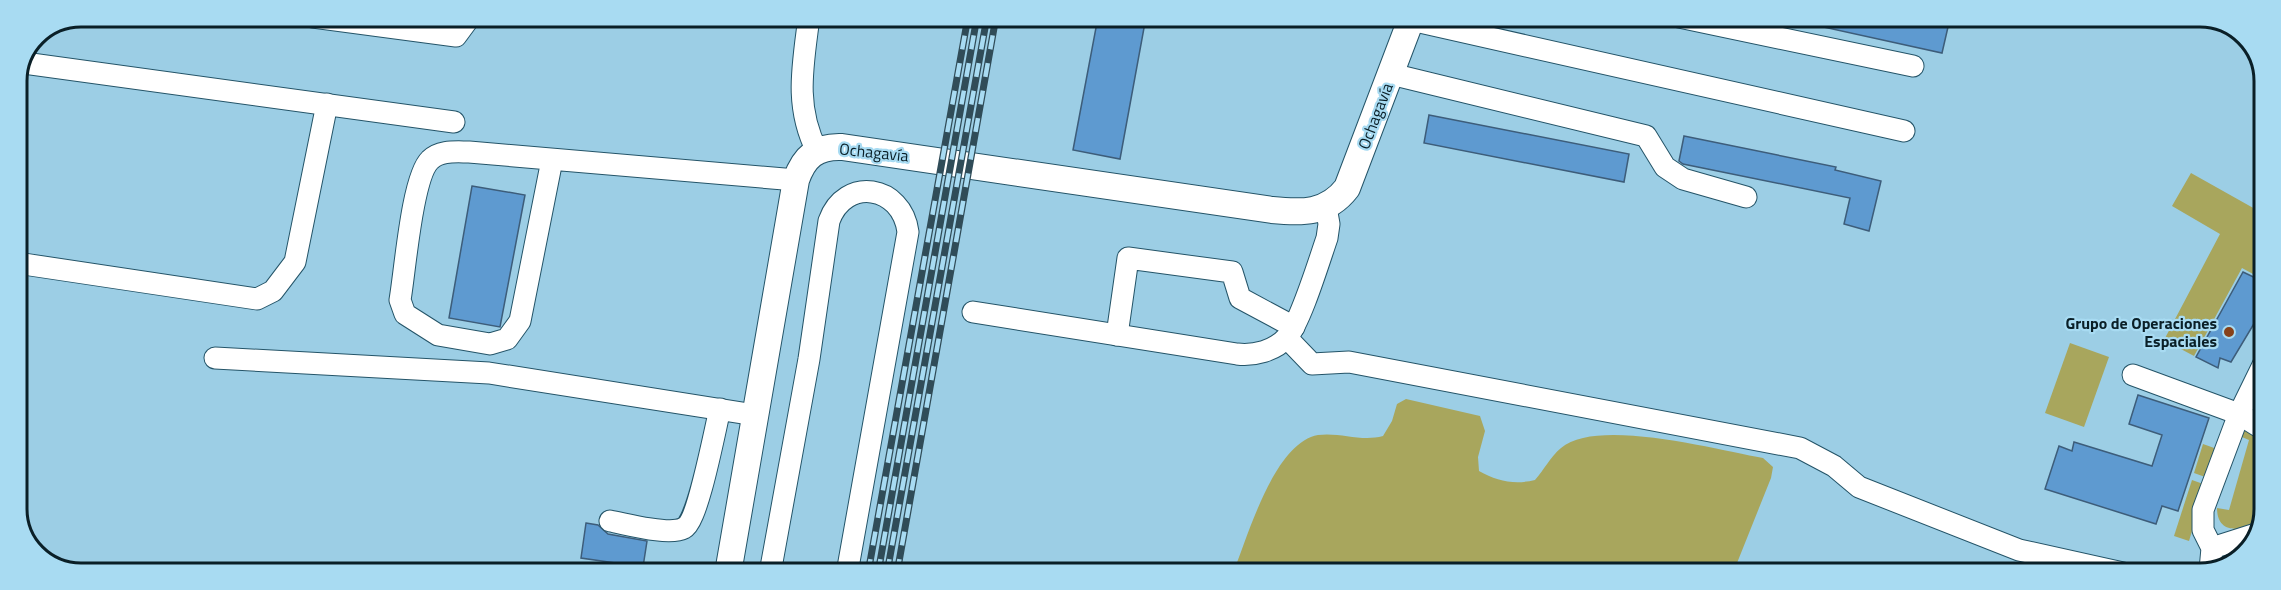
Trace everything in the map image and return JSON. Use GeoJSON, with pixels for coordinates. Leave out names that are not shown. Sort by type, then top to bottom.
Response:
{"type":"FeatureCollection","features":[{"type":"Feature","properties":{"kind":"main road","name":"Ochagavía"},"geometry":{"type":"LineString","coordinates":[[730,563],[796,180],[801,165],[817,151],[842,147],[915,156],[1305,213],[1326,207],[1347,188],[1409,27]]}},
{"type":"Feature","properties":{"kind":"street"},"geometry":{"type":"LineString","coordinates":[[388,27],[456,36],[463,27]]}},
{"type":"Feature","properties":{"kind":"street"},"geometry":{"type":"LineString","coordinates":[[808,27],[800,96],[806,126],[817,151]]}},
{"type":"Feature","properties":{"kind":"street"},"geometry":{"type":"LineString","coordinates":[[1447,27],[1904,131]]}},
{"type":"Feature","properties":{"kind":"street"},"geometry":{"type":"LineString","coordinates":[[1723,27],[1914,66]]}},
{"type":"Feature","properties":{"kind":"street"},"geometry":{"type":"LineString","coordinates":[[30,64],[454,122]]}},
{"type":"Feature","properties":{"kind":"street"},"geometry":{"type":"LineString","coordinates":[[1391,74],[1646,136],[1665,167],[1683,179],[1746,197]]}},
{"type":"Feature","properties":{"kind":"street"},"geometry":{"type":"LineString","coordinates":[[27,264],[257,299],[273,291],[295,262],[327,104]]}},
{"type":"Feature","properties":{"kind":"street"},"geometry":{"type":"LineString","coordinates":[[552,160],[520,321],[507,339],[490,344],[438,335],[405,314],[400,300],[418,183],[429,160],[446,152],[552,160],[796,180]]}},
{"type":"Feature","properties":{"kind":"street"},"geometry":{"type":"LineString","coordinates":[[772,563],[809,359],[829,221],[841,201],[856,194],[873,192],[892,198],[907,222],[908,232],[849,563]]}},
{"type":"Feature","properties":{"kind":"street"},"geometry":{"type":"LineString","coordinates":[[973,312],[1244,355],[1268,350],[1290,332],[1327,238],[1329,224],[1326,207]]}},
{"type":"Feature","properties":{"kind":"street"},"geometry":{"type":"LineString","coordinates":[[1117,335],[1128,258],[1232,272],[1240,298],[1290,332],[1312,364],[1349,362],[1800,447],[1834,466],[1859,487],[2008,545],[2082,563]]}},
{"type":"Feature","properties":{"kind":"street"},"geometry":{"type":"LineString","coordinates":[[215,358],[489,373],[755,415]]}},
{"type":"Feature","properties":{"kind":"street"},"geometry":{"type":"LineString","coordinates":[[2133,375],[2240,414],[2254,423]]}},
{"type":"Feature","properties":{"kind":"street"},"geometry":{"type":"LineString","coordinates":[[2211,562],[2212,548],[2203,530],[2203,510],[2240,414],[2254,385]]}},
{"type":"Feature","properties":{"kind":"street"},"geometry":{"type":"LineString","coordinates":[[610,521],[669,531],[684,528],[690,522],[697,505],[720,410]]}},
{"type":"Feature","properties":{"kind":"street"},"geometry":{"type":"LineString","coordinates":[[2212,548],[2246,537]]}},
{"type":"Feature","properties":{"kind":"shaded area"},"geometry":{"type":"Polygon","coordinates":[[[2191,173],[2254,208],[2254,275],[2242,268],[2194,356],[2164,340],[2220,234],[2172,206],[2191,173]]]}},
{"type":"Feature","properties":{"kind":"shaded area"},"geometry":{"type":"Polygon","coordinates":[[[2070,343],[2109,357],[2084,427],[2045,413],[2070,343]]]}},
{"type":"Feature","properties":{"kind":"shaded area"},"geometry":{"type":"Polygon","coordinates":[[[1406,399],[1480,416],[1485,431],[1478,457],[1479,471],[1506,481],[1535,480],[1561,448],[1578,439],[1601,435],[1658,438],[1763,458],[1773,467],[1771,478],[1737,563],[1237,563],[1265,493],[1288,455],[1302,442],[1318,435],[1367,438],[1383,436],[1392,421],[1397,404],[1406,399]]]}},
{"type":"Feature","properties":{"kind":"shaded area"},"geometry":{"type":"Polygon","coordinates":[[[2240,427],[2254,431],[2254,509],[2251,526],[2233,529],[2222,523],[2218,517],[2217,508],[2229,510],[2249,440],[2237,435],[2240,427]]]}},
{"type":"Feature","properties":{"kind":"shaded area"},"geometry":{"type":"Polygon","coordinates":[[[2203,444],[2217,449],[2208,478],[2194,473],[2203,444]]]}},
{"type":"Feature","properties":{"kind":"shaded area"},"geometry":{"type":"Polygon","coordinates":[[[2192,480],[2206,485],[2189,541],[2174,536],[2192,480]]]}},
{"type":"Feature","properties":{"kind":"building"},"geometry":{"type":"Polygon","coordinates":[[[1096,27],[1144,27],[1120,159],[1073,150],[1096,27]]]}},
{"type":"Feature","properties":{"kind":"building"},"geometry":{"type":"Polygon","coordinates":[[[1823,27],[1948,27],[1942,53],[1823,27]]]}},
{"type":"Feature","properties":{"kind":"building"},"geometry":{"type":"Polygon","coordinates":[[[1429,115],[1629,154],[1624,182],[1424,143],[1429,115]]]}},
{"type":"Feature","properties":{"kind":"building"},"geometry":{"type":"Polygon","coordinates":[[[1684,136],[1836,167],[1835,170],[1881,181],[1869,231],[1844,224],[1850,198],[1683,164],[1679,161],[1684,136]]]}},
{"type":"Feature","properties":{"kind":"building"},"geometry":{"type":"Polygon","coordinates":[[[472,186],[525,195],[500,327],[449,318],[472,186]]]}},
{"type":"Feature","properties":{"kind":"building","name":"Grupo de Operaciones Espaciales"},"geometry":{"type":"Polygon","coordinates":[[[2243,272],[2254,277],[2254,324],[2231,362],[2220,358],[2218,368],[2196,357],[2243,272]]]}},
{"type":"Feature","properties":{"kind":"building"},"geometry":{"type":"Polygon","coordinates":[[[2138,395],[2209,418],[2178,511],[2162,506],[2156,524],[2045,489],[2059,446],[2072,451],[2074,442],[2152,466],[2162,435],[2129,424],[2138,395]]]}},
{"type":"Feature","properties":{"kind":"building"},"geometry":{"type":"Polygon","coordinates":[[[586,523],[598,525],[608,534],[647,541],[644,563],[615,563],[581,558],[586,523]]]}},
{"type":"Feature","properties":{"kind":"railway"},"geometry":{"type":"LineString","coordinates":[[870,563],[966,27]]}},
{"type":"Feature","properties":{"kind":"railway"},"geometry":{"type":"LineString","coordinates":[[880,563],[975,27]]}},
{"type":"Feature","properties":{"kind":"railway"},"geometry":{"type":"LineString","coordinates":[[889,563],[985,27]]}},
{"type":"Feature","properties":{"kind":"railway"},"geometry":{"type":"LineString","coordinates":[[899,563],[994,27]]}},
{"type":"Feature","properties":{"kind":"place","name":"Grupo de Operaciones Espaciales"},"geometry":{"type":"Point","coordinates":[2229,332]}}]}
